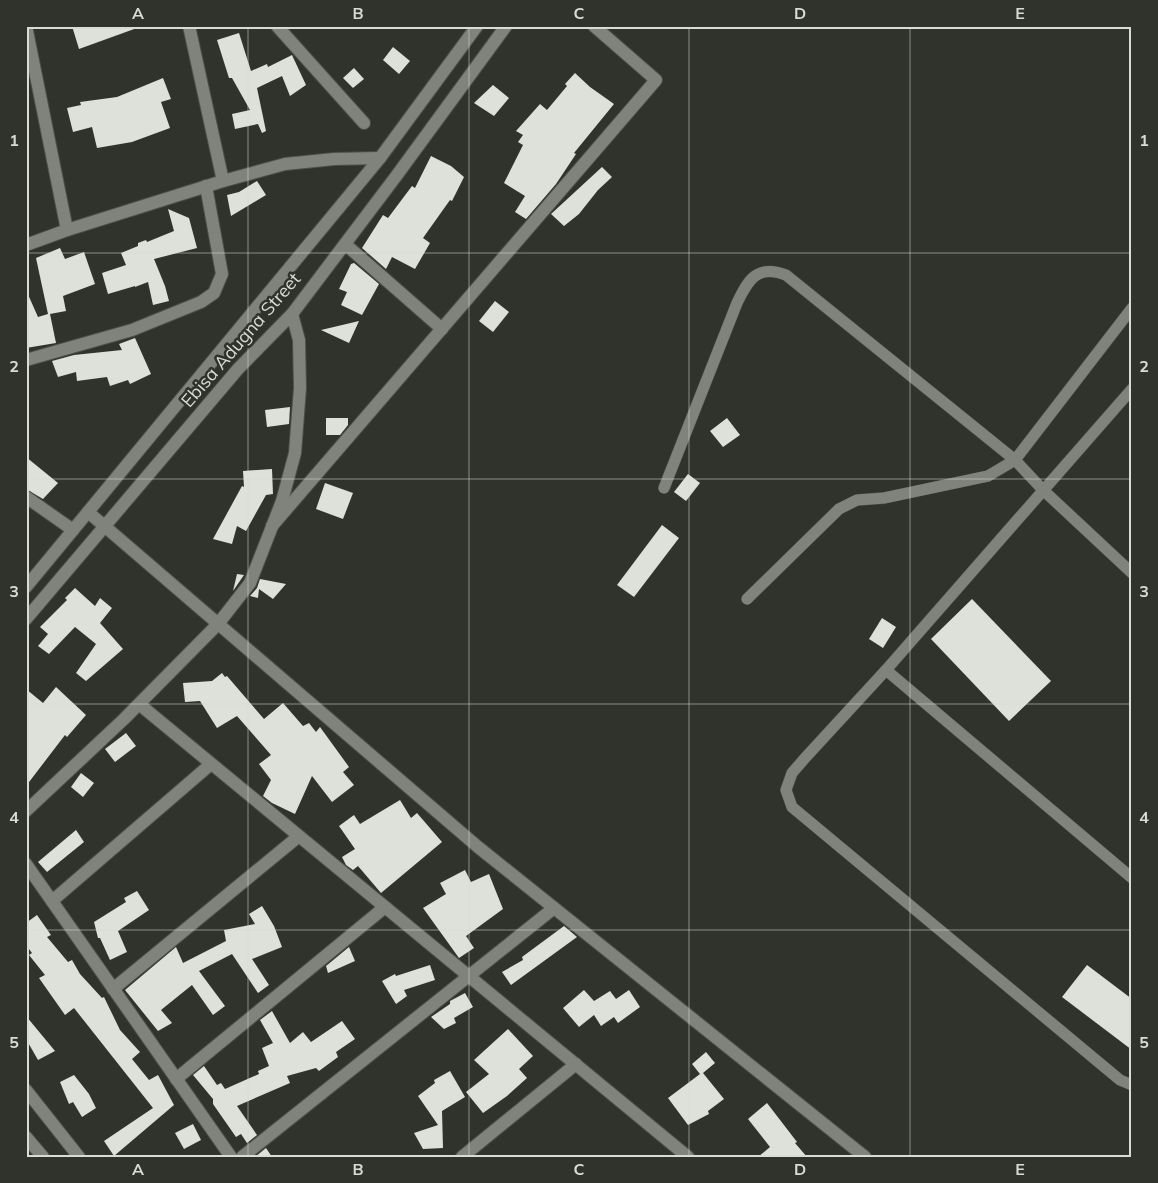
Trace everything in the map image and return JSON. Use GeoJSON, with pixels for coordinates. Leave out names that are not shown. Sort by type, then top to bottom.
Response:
{"type":"FeatureCollection","features":[{"type":"Feature","properties":{"kind":"street"},"geometry":{"type":"LineString","coordinates":[[26,26],[67,230]]}},
{"type":"Feature","properties":{"kind":"street"},"geometry":{"type":"LineString","coordinates":[[189,26],[223,181]]}},
{"type":"Feature","properties":{"kind":"street"},"geometry":{"type":"LineString","coordinates":[[277,26],[364,123]]}},
{"type":"Feature","properties":{"kind":"street","name":"Ebisa Adugna Street"},"geometry":{"type":"LineString","coordinates":[[26,587],[380,158],[476,26]]}},
{"type":"Feature","properties":{"kind":"street","name":"Ebisa Adugna Street"},"geometry":{"type":"LineString","coordinates":[[26,619],[238,369],[292,314],[506,26]]}},
{"type":"Feature","properties":{"kind":"street"},"geometry":{"type":"LineString","coordinates":[[272,526],[656,80],[594,26]]}},
{"type":"Feature","properties":{"kind":"street"},"geometry":{"type":"LineString","coordinates":[[26,245],[206,186],[285,164],[334,159],[380,158]]}},
{"type":"Feature","properties":{"kind":"street"},"geometry":{"type":"LineString","coordinates":[[26,360],[132,330],[201,302],[214,293],[222,274],[206,186]]}},
{"type":"Feature","properties":{"kind":"street"},"geometry":{"type":"LineString","coordinates":[[345,244],[442,329]]}},
{"type":"Feature","properties":{"kind":"street"},"geometry":{"type":"LineString","coordinates":[[26,811],[139,704],[218,624],[250,583],[282,501],[295,454],[300,388],[299,340],[292,314]]}},
{"type":"Feature","properties":{"kind":"street"},"geometry":{"type":"LineString","coordinates":[[26,497],[73,530]]}},
{"type":"Feature","properties":{"kind":"street"},"geometry":{"type":"LineString","coordinates":[[88,512],[103,527],[478,847],[865,1157]]}},
{"type":"Feature","properties":{"kind":"street"},"geometry":{"type":"LineString","coordinates":[[139,704],[685,1156]]}},
{"type":"Feature","properties":{"kind":"street"},"geometry":{"type":"LineString","coordinates":[[52,901],[211,764]]}},
{"type":"Feature","properties":{"kind":"street"},"geometry":{"type":"LineString","coordinates":[[114,989],[299,836]]}},
{"type":"Feature","properties":{"kind":"street"},"geometry":{"type":"LineString","coordinates":[[26,864],[231,1157]]}},
{"type":"Feature","properties":{"kind":"street"},"geometry":{"type":"LineString","coordinates":[[176,1079],[385,907]]}},
{"type":"Feature","properties":{"kind":"street"},"geometry":{"type":"LineString","coordinates":[[242,1157],[554,908]]}},
{"type":"Feature","properties":{"kind":"street"},"geometry":{"type":"LineString","coordinates":[[462,1157],[576,1064]]}},
{"type":"Feature","properties":{"kind":"street"},"geometry":{"type":"LineString","coordinates":[[26,1090],[79,1157]]}},
{"type":"Feature","properties":{"kind":"street"},"geometry":{"type":"LineString","coordinates":[[26,1137],[43,1157]]}},
{"type":"Feature","properties":{"kind":"lane"},"geometry":{"type":"LineString","coordinates":[[664,488],[737,303],[746,285],[757,274],[773,270],[786,275],[1015,460],[1043,490],[1132,573]]}},
{"type":"Feature","properties":{"kind":"lane"},"geometry":{"type":"LineString","coordinates":[[747,599],[839,508],[857,500],[884,498],[988,476],[1015,460],[1132,308]]}},
{"type":"Feature","properties":{"kind":"lane"},"geometry":{"type":"LineString","coordinates":[[1132,389],[886,670],[792,774],[786,790],[792,807],[1120,1080],[1132,1085]]}},
{"type":"Feature","properties":{"kind":"lane"},"geometry":{"type":"LineString","coordinates":[[886,670],[1132,878]]}},
{"type":"Feature","properties":{"kind":"building"},"geometry":{"type":"Polygon","coordinates":[[[72,26],[136,26],[137,28],[79,49],[72,26]]]}},
{"type":"Feature","properties":{"kind":"building"},"geometry":{"type":"Polygon","coordinates":[[[239,33],[251,71],[267,64],[268,67],[292,55],[306,85],[290,96],[282,76],[257,88],[266,131],[262,133],[258,124],[235,129],[232,114],[250,110],[232,78],[229,78],[217,40],[239,33]]]}},
{"type":"Feature","properties":{"kind":"building"},"geometry":{"type":"Polygon","coordinates":[[[393,47],[410,61],[399,74],[383,60],[393,47]]]}},
{"type":"Feature","properties":{"kind":"building"},"geometry":{"type":"Polygon","coordinates":[[[354,68],[364,79],[353,88],[343,78],[354,68]]]}},
{"type":"Feature","properties":{"kind":"building"},"geometry":{"type":"Polygon","coordinates":[[[575,73],[590,87],[614,104],[574,153],[576,154],[556,184],[526,219],[515,212],[525,196],[504,183],[523,145],[518,142],[523,135],[516,131],[540,104],[547,110],[575,73]]]}},
{"type":"Feature","properties":{"kind":"building"},"geometry":{"type":"Polygon","coordinates":[[[163,78],[171,99],[161,102],[170,128],[132,142],[97,148],[92,127],[73,132],[67,108],[81,105],[80,102],[117,97],[163,78]]]}},
{"type":"Feature","properties":{"kind":"building"},"geometry":{"type":"Polygon","coordinates":[[[493,85],[509,98],[494,116],[474,103],[493,85]]]}},
{"type":"Feature","properties":{"kind":"building"},"geometry":{"type":"Polygon","coordinates":[[[431,156],[451,166],[464,177],[452,201],[450,200],[423,238],[430,243],[415,269],[392,257],[386,269],[362,248],[383,215],[388,218],[412,186],[415,188],[431,156]]]}},
{"type":"Feature","properties":{"kind":"building"},"geometry":{"type":"Polygon","coordinates":[[[602,167],[612,177],[598,190],[579,214],[564,226],[551,214],[602,167]]]}},
{"type":"Feature","properties":{"kind":"building"},"geometry":{"type":"Polygon","coordinates":[[[257,181],[266,195],[231,216],[227,195],[239,192],[257,181]]]}},
{"type":"Feature","properties":{"kind":"building"},"geometry":{"type":"Polygon","coordinates":[[[168,209],[189,218],[197,248],[154,259],[169,301],[153,305],[148,282],[108,294],[102,273],[126,265],[121,253],[138,246],[138,243],[146,240],[147,242],[174,231],[168,209]]]}},
{"type":"Feature","properties":{"kind":"building"},"geometry":{"type":"Polygon","coordinates":[[[60,248],[65,259],[84,252],[95,284],[63,296],[66,311],[50,314],[56,343],[26,348],[26,290],[38,317],[48,314],[36,258],[60,248]]]}},
{"type":"Feature","properties":{"kind":"building"},"geometry":{"type":"Polygon","coordinates":[[[354,263],[379,284],[362,315],[341,305],[347,292],[339,289],[351,264],[354,263]]]}},
{"type":"Feature","properties":{"kind":"building"},"geometry":{"type":"Polygon","coordinates":[[[495,301],[509,312],[493,332],[479,321],[495,301]]]}},
{"type":"Feature","properties":{"kind":"building"},"geometry":{"type":"Polygon","coordinates":[[[359,321],[349,343],[321,330],[359,321]]]}},
{"type":"Feature","properties":{"kind":"building"},"geometry":{"type":"Polygon","coordinates":[[[135,338],[151,374],[130,384],[128,380],[110,386],[107,377],[77,381],[76,372],[58,377],[52,361],[74,355],[122,350],[119,344],[135,338]]]}},
{"type":"Feature","properties":{"kind":"building"},"geometry":{"type":"Polygon","coordinates":[[[290,407],[289,424],[267,427],[265,410],[290,407]]]}},
{"type":"Feature","properties":{"kind":"building"},"geometry":{"type":"Polygon","coordinates":[[[326,418],[348,418],[348,425],[340,435],[326,435],[326,418]]]}},
{"type":"Feature","properties":{"kind":"building"},"geometry":{"type":"Polygon","coordinates":[[[727,418],[740,435],[723,447],[710,431],[727,418]]]}},
{"type":"Feature","properties":{"kind":"building"},"geometry":{"type":"Polygon","coordinates":[[[26,457],[58,483],[43,499],[26,489],[26,457]]]}},
{"type":"Feature","properties":{"kind":"building"},"geometry":{"type":"Polygon","coordinates":[[[272,469],[273,494],[266,495],[246,531],[237,526],[232,544],[213,539],[242,486],[244,487],[243,471],[272,469]]]}},
{"type":"Feature","properties":{"kind":"building"},"geometry":{"type":"Polygon","coordinates":[[[688,474],[700,483],[686,501],[674,492],[688,474]]]}},
{"type":"Feature","properties":{"kind":"building"},"geometry":{"type":"Polygon","coordinates":[[[325,483],[353,493],[343,519],[316,509],[325,483]]]}},
{"type":"Feature","properties":{"kind":"building"},"geometry":{"type":"Polygon","coordinates":[[[662,525],[679,538],[634,597],[617,585],[662,525]]]}},
{"type":"Feature","properties":{"kind":"building"},"geometry":{"type":"Polygon","coordinates":[[[237,574],[244,575],[233,591],[237,574]]]}},
{"type":"Feature","properties":{"kind":"building"},"geometry":{"type":"Polygon","coordinates":[[[260,579],[286,584],[273,599],[259,589],[258,598],[250,596],[257,588],[260,579]]]}},
{"type":"Feature","properties":{"kind":"building"},"geometry":{"type":"Polygon","coordinates":[[[75,588],[95,606],[100,598],[112,608],[100,623],[123,649],[86,681],[76,673],[96,644],[75,627],[49,654],[38,646],[48,634],[40,627],[67,600],[65,598],[75,588]]]}},
{"type":"Feature","properties":{"kind":"building"},"geometry":{"type":"Polygon","coordinates":[[[972,599],[1051,681],[1009,721],[931,639],[972,599]]]}},
{"type":"Feature","properties":{"kind":"building"},"geometry":{"type":"Polygon","coordinates":[[[882,618],[896,627],[883,648],[869,639],[882,618]]]}},
{"type":"Feature","properties":{"kind":"building"},"geometry":{"type":"Polygon","coordinates":[[[222,673],[225,677],[227,676],[264,719],[283,703],[303,726],[309,723],[316,732],[320,727],[349,767],[343,772],[354,785],[332,802],[312,776],[295,814],[272,803],[263,796],[271,780],[259,764],[271,755],[237,716],[217,728],[200,701],[185,702],[183,683],[212,681],[222,673]]]}},
{"type":"Feature","properties":{"kind":"building"},"geometry":{"type":"Polygon","coordinates":[[[56,687],[86,715],[67,737],[65,735],[26,786],[26,689],[43,703],[56,687]]]}},
{"type":"Feature","properties":{"kind":"building"},"geometry":{"type":"Polygon","coordinates":[[[126,733],[136,746],[115,762],[105,749],[126,733]]]}},
{"type":"Feature","properties":{"kind":"building"},"geometry":{"type":"Polygon","coordinates":[[[81,773],[94,783],[83,797],[71,787],[81,773]]]}},
{"type":"Feature","properties":{"kind":"building"},"geometry":{"type":"Polygon","coordinates":[[[400,800],[411,818],[417,813],[442,842],[381,893],[358,866],[353,870],[346,865],[342,857],[355,849],[339,826],[354,815],[360,824],[400,800]]]}},
{"type":"Feature","properties":{"kind":"building"},"geometry":{"type":"Polygon","coordinates":[[[76,830],[84,842],[47,872],[38,862],[76,830]]]}},
{"type":"Feature","properties":{"kind":"building"},"geometry":{"type":"Polygon","coordinates":[[[465,870],[471,882],[489,874],[503,909],[466,936],[474,948],[459,958],[423,908],[446,894],[440,883],[465,870]]]}},
{"type":"Feature","properties":{"kind":"building"},"geometry":{"type":"Polygon","coordinates":[[[137,891],[149,910],[118,931],[127,952],[110,960],[100,938],[98,938],[94,922],[126,902],[124,898],[137,891]]]}},
{"type":"Feature","properties":{"kind":"building"},"geometry":{"type":"Polygon","coordinates":[[[262,906],[274,926],[282,947],[252,959],[269,985],[258,993],[232,954],[199,971],[225,1006],[213,1015],[192,985],[161,1010],[172,1023],[158,1031],[125,990],[176,947],[183,963],[226,941],[224,930],[255,924],[249,914],[262,906]]]}},
{"type":"Feature","properties":{"kind":"building"},"geometry":{"type":"Polygon","coordinates":[[[37,915],[51,935],[47,937],[68,962],[72,960],[80,974],[102,998],[104,997],[120,1030],[140,1052],[132,1059],[149,1080],[158,1075],[174,1105],[114,1156],[104,1141],[153,1108],[74,1008],[65,1015],[39,978],[45,975],[29,955],[32,953],[26,945],[26,923],[37,915]]]}},
{"type":"Feature","properties":{"kind":"building"},"geometry":{"type":"Polygon","coordinates":[[[564,926],[577,937],[511,985],[502,972],[523,960],[522,957],[564,926]]]}},
{"type":"Feature","properties":{"kind":"building"},"geometry":{"type":"Polygon","coordinates":[[[349,947],[355,961],[328,973],[326,966],[349,947]]]}},
{"type":"Feature","properties":{"kind":"building"},"geometry":{"type":"Polygon","coordinates":[[[430,965],[435,980],[404,990],[407,996],[396,1004],[382,981],[395,974],[396,976],[430,965]]]}},
{"type":"Feature","properties":{"kind":"building"},"geometry":{"type":"Polygon","coordinates":[[[1087,965],[1132,999],[1132,1050],[1062,997],[1087,965]]]}},
{"type":"Feature","properties":{"kind":"building"},"geometry":{"type":"Polygon","coordinates":[[[584,990],[594,1001],[610,991],[616,999],[629,990],[640,1007],[618,1023],[614,1017],[601,1026],[594,1015],[579,1027],[563,1008],[584,990]]]}},
{"type":"Feature","properties":{"kind":"building"},"geometry":{"type":"Polygon","coordinates":[[[465,993],[473,1007],[454,1018],[456,1023],[444,1029],[431,1017],[450,1004],[450,1001],[465,993]]]}},
{"type":"Feature","properties":{"kind":"building"},"geometry":{"type":"Polygon","coordinates":[[[272,1011],[290,1043],[303,1032],[311,1042],[342,1021],[355,1039],[336,1052],[338,1057],[319,1071],[316,1068],[287,1076],[290,1083],[237,1106],[257,1135],[247,1143],[241,1134],[236,1137],[213,1104],[213,1099],[193,1075],[204,1066],[217,1085],[221,1083],[225,1089],[259,1074],[258,1071],[269,1066],[262,1048],[273,1043],[260,1020],[272,1011]]]}},
{"type":"Feature","properties":{"kind":"building"},"geometry":{"type":"Polygon","coordinates":[[[26,1016],[55,1051],[38,1060],[26,1039],[26,1016]]]}},
{"type":"Feature","properties":{"kind":"building"},"geometry":{"type":"Polygon","coordinates":[[[508,1029],[533,1056],[519,1069],[527,1078],[507,1096],[483,1113],[466,1092],[489,1074],[474,1060],[508,1029]]]}},
{"type":"Feature","properties":{"kind":"building"},"geometry":{"type":"Polygon","coordinates":[[[706,1052],[715,1063],[703,1073],[724,1099],[708,1111],[709,1114],[688,1125],[668,1098],[700,1074],[692,1064],[706,1052]]]}},
{"type":"Feature","properties":{"kind":"building"},"geometry":{"type":"Polygon","coordinates":[[[450,1071],[465,1097],[442,1111],[443,1148],[423,1149],[414,1133],[438,1125],[418,1096],[435,1083],[434,1080],[450,1071]]]}},
{"type":"Feature","properties":{"kind":"building"},"geometry":{"type":"Polygon","coordinates":[[[74,1075],[89,1094],[96,1108],[82,1117],[73,1102],[69,1104],[60,1082],[74,1075]]]}},
{"type":"Feature","properties":{"kind":"building"},"geometry":{"type":"Polygon","coordinates":[[[767,1103],[807,1157],[758,1157],[770,1147],[748,1119],[767,1103]]]}},
{"type":"Feature","properties":{"kind":"building"},"geometry":{"type":"Polygon","coordinates":[[[193,1124],[201,1140],[184,1149],[175,1133],[193,1124]]]}},
{"type":"Feature","properties":{"kind":"building"},"geometry":{"type":"Polygon","coordinates":[[[266,1148],[272,1157],[255,1157],[266,1148]]]}}]}
